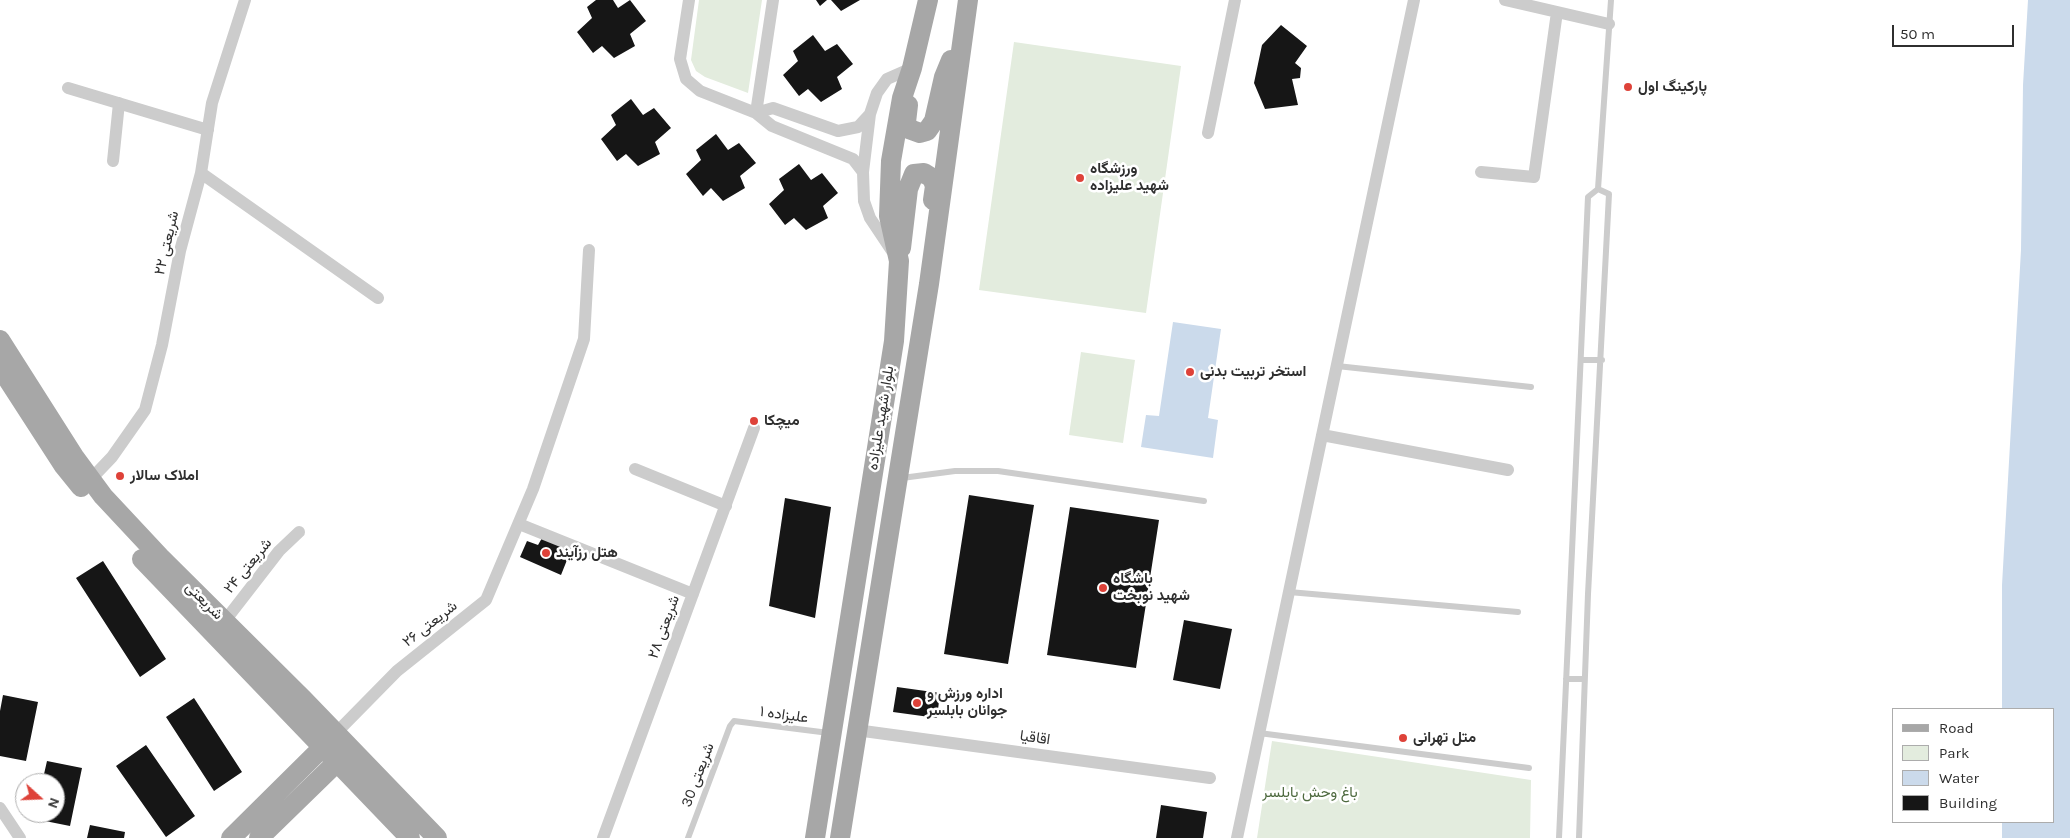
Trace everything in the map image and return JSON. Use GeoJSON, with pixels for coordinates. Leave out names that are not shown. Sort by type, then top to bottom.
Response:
{"type":"FeatureCollection","features":[{"type":"Feature","properties":{"kind":"main road","name":"بلوار شهید علیزاده"},"geometry":{"type":"LineString","coordinates":[[815,838],[830,734],[894,341],[899,261],[889,216],[891,161],[902,98],[912,68],[928,0]]}},
{"type":"Feature","properties":{"kind":"main road","name":"بلوار شهید علیزاده"},"geometry":{"type":"LineString","coordinates":[[840,838],[929,284],[968,0]]}},
{"type":"Feature","properties":{"kind":"main road"},"geometry":{"type":"LineString","coordinates":[[912,68],[906,122],[912,132],[920,133],[927,131],[934,121],[944,77],[963,30]]}},
{"type":"Feature","properties":{"kind":"main road"},"geometry":{"type":"LineString","coordinates":[[899,261],[910,180],[914,174],[924,173],[932,178],[935,186],[930,234],[929,284]]}},
{"type":"Feature","properties":{"kind":"main road","name":"شریعتی"},"geometry":{"type":"LineString","coordinates":[[0,340],[91,479],[160,557],[336,733],[437,838]]}},
{"type":"Feature","properties":{"kind":"main road","name":"شریعتی"},"geometry":{"type":"LineString","coordinates":[[0,367],[64,466],[95,505],[150,567],[410,838]]}},
{"type":"Feature","properties":{"kind":"main road"},"geometry":{"type":"LineString","coordinates":[[260,838],[330,755],[336,733]]}},
{"type":"Feature","properties":{"kind":"main road"},"geometry":{"type":"LineString","coordinates":[[231,838],[330,755]]}},
{"type":"Feature","properties":{"kind":"street","name":"شریعتی ۲۲"},"geometry":{"type":"LineString","coordinates":[[91,479],[112,457],[145,410],[162,345],[180,251],[201,173],[212,103],[245,0]]}},
{"type":"Feature","properties":{"kind":"street"},"geometry":{"type":"LineString","coordinates":[[689,0],[680,59],[686,78],[700,91],[756,113],[772,126],[853,159],[863,172]]}},
{"type":"Feature","properties":{"kind":"street"},"geometry":{"type":"LineString","coordinates":[[756,113],[773,0]]}},
{"type":"Feature","properties":{"kind":"street"},"geometry":{"type":"LineString","coordinates":[[1208,133],[1235,0]]}},
{"type":"Feature","properties":{"kind":"street"},"geometry":{"type":"LineString","coordinates":[[1237,838],[1414,0]]}},
{"type":"Feature","properties":{"kind":"street"},"geometry":{"type":"LineString","coordinates":[[1505,0],[1609,24]]}},
{"type":"Feature","properties":{"kind":"street"},"geometry":{"type":"LineString","coordinates":[[1481,172],[1534,177],[1557,12]]}},
{"type":"Feature","properties":{"kind":"street"},"geometry":{"type":"LineString","coordinates":[[899,261],[870,218],[864,201],[863,172],[870,114],[877,93],[887,79],[912,68]]}},
{"type":"Feature","properties":{"kind":"street"},"geometry":{"type":"LineString","coordinates":[[68,88],[208,130]]}},
{"type":"Feature","properties":{"kind":"street"},"geometry":{"type":"LineString","coordinates":[[113,161],[119,103]]}},
{"type":"Feature","properties":{"kind":"street"},"geometry":{"type":"LineString","coordinates":[[756,113],[773,108],[838,131],[858,127],[870,114]]}},
{"type":"Feature","properties":{"kind":"street"},"geometry":{"type":"LineString","coordinates":[[201,173],[378,298]]}},
{"type":"Feature","properties":{"kind":"street","name":"شریعتی ۲۶"},"geometry":{"type":"LineString","coordinates":[[336,733],[397,671],[486,600],[533,489],[584,339],[589,250]]}},
{"type":"Feature","properties":{"kind":"street","name":"شریعتی ۲۸"},"geometry":{"type":"LineString","coordinates":[[603,838],[754,428]]}},
{"type":"Feature","properties":{"kind":"street"},"geometry":{"type":"LineString","coordinates":[[1322,435],[1508,470]]}},
{"type":"Feature","properties":{"kind":"street"},"geometry":{"type":"LineString","coordinates":[[635,469],[726,506]]}},
{"type":"Feature","properties":{"kind":"street"},"geometry":{"type":"LineString","coordinates":[[519,524],[693,594]]}},
{"type":"Feature","properties":{"kind":"street","name":"شریعتی ۲۴"},"geometry":{"type":"LineString","coordinates":[[224,622],[279,551],[299,532]]}},
{"type":"Feature","properties":{"kind":"street","name":"اقاقیا"},"geometry":{"type":"LineString","coordinates":[[856,730],[1210,778]]}},
{"type":"Feature","properties":{"kind":"street"},"geometry":{"type":"LineString","coordinates":[[0,808],[20,838]]}},
{"type":"Feature","properties":{"kind":"lane"},"geometry":{"type":"LineString","coordinates":[[1559,838],[1588,197],[1598,189],[1611,0]]}},
{"type":"Feature","properties":{"kind":"lane"},"geometry":{"type":"LineString","coordinates":[[1579,838],[1584,679],[1602,360],[1609,194],[1598,189]]}},
{"type":"Feature","properties":{"kind":"lane"},"geometry":{"type":"LineString","coordinates":[[1581,360],[1602,360]]}},
{"type":"Feature","properties":{"kind":"lane"},"geometry":{"type":"LineString","coordinates":[[1337,366],[1531,387]]}},
{"type":"Feature","properties":{"kind":"lane"},"geometry":{"type":"LineString","coordinates":[[898,479],[955,471],[998,471],[1204,501]]}},
{"type":"Feature","properties":{"kind":"lane"},"geometry":{"type":"LineString","coordinates":[[1289,592],[1518,612]]}},
{"type":"Feature","properties":{"kind":"lane"},"geometry":{"type":"LineString","coordinates":[[1566,679],[1584,679]]}},
{"type":"Feature","properties":{"kind":"lane","name":"علیزاده ۱"},"geometry":{"type":"LineString","coordinates":[[734,721],[830,734]]}},
{"type":"Feature","properties":{"kind":"lane","name":"شریعتی 30"},"geometry":{"type":"LineString","coordinates":[[688,838],[734,721]]}},
{"type":"Feature","properties":{"kind":"lane"},"geometry":{"type":"LineString","coordinates":[[1259,733],[1528,768]]}},
{"type":"Feature","properties":{"kind":"green space"},"geometry":{"type":"Polygon","coordinates":[[[699,0],[762,0],[748,93],[705,77],[696,71],[691,60],[699,0]]]}},
{"type":"Feature","properties":{"kind":"green space","name":"ورزشگاه شهید علیزاده"},"geometry":{"type":"Polygon","coordinates":[[[1014,42],[1181,66],[1146,313],[979,290],[1014,42]]]}},
{"type":"Feature","properties":{"kind":"green space"},"geometry":{"type":"Polygon","coordinates":[[[1081,352],[1135,360],[1123,443],[1069,435],[1081,352]]]}},
{"type":"Feature","properties":{"kind":"green space","name":"باغ وحش بابلسر"},"geometry":{"type":"Polygon","coordinates":[[[1272,741],[1531,780],[1530,838],[1257,838],[1272,741]]]}},
{"type":"Feature","properties":{"kind":"water"},"geometry":{"type":"Polygon","coordinates":[[[2028,0],[2070,0],[2070,838],[2002,838],[2002,823],[2055,823],[2055,708],[2002,708],[2002,585],[2021,250],[2023,85],[2028,0]]]}},
{"type":"Feature","properties":{"kind":"water","name":"استخر تربیت بدنی"},"geometry":{"type":"Polygon","coordinates":[[[1173,322],[1221,329],[1208,418],[1218,420],[1213,458],[1141,447],[1146,415],[1159,416],[1173,322]]]}},
{"type":"Feature","properties":{"kind":"building"},"geometry":{"type":"Polygon","coordinates":[[[596,0],[613,0],[618,8],[630,0],[646,21],[630,34],[635,46],[614,58],[602,46],[593,53],[577,32],[592,18],[587,7],[596,0]]]}},
{"type":"Feature","properties":{"kind":"building"},"geometry":{"type":"Polygon","coordinates":[[[816,0],[827,0],[820,6],[816,0]]]}},
{"type":"Feature","properties":{"kind":"building"},"geometry":{"type":"Polygon","coordinates":[[[831,0],[860,0],[841,11],[831,0]]]}},
{"type":"Feature","properties":{"kind":"building"},"geometry":{"type":"Polygon","coordinates":[[[1281,25],[1307,46],[1295,63],[1301,68],[1300,78],[1292,79],[1298,105],[1265,109],[1254,83],[1262,45],[1281,25]]]}},
{"type":"Feature","properties":{"kind":"building"},"geometry":{"type":"Polygon","coordinates":[[[813,35],[825,51],[837,44],[853,64],[837,77],[842,89],[821,102],[808,89],[799,96],[783,75],[798,61],[793,51],[813,35]]]}},
{"type":"Feature","properties":{"kind":"building"},"geometry":{"type":"Polygon","coordinates":[[[631,99],[643,115],[654,108],[671,128],[655,142],[660,154],[638,166],[626,154],[617,161],[601,139],[616,125],[611,115],[631,99]]]}},
{"type":"Feature","properties":{"kind":"building"},"geometry":{"type":"Polygon","coordinates":[[[716,134],[728,150],[739,143],[756,163],[740,176],[745,188],[723,201],[711,188],[703,196],[686,174],[701,160],[696,150],[716,134]]]}},
{"type":"Feature","properties":{"kind":"building"},"geometry":{"type":"Polygon","coordinates":[[[799,164],[811,180],[822,173],[838,193],[823,206],[828,218],[806,230],[794,218],[785,225],[769,204],[784,190],[779,179],[799,164]]]}},
{"type":"Feature","properties":{"kind":"building"},"geometry":{"type":"Polygon","coordinates":[[[969,495],[1034,505],[1008,664],[944,654],[969,495]]]}},
{"type":"Feature","properties":{"kind":"building"},"geometry":{"type":"Polygon","coordinates":[[[785,498],[831,507],[815,618],[769,606],[785,498]]]}},
{"type":"Feature","properties":{"kind":"building","name":"باشگاه شهید نوبخت"},"geometry":{"type":"Polygon","coordinates":[[[1070,507],[1159,520],[1136,668],[1047,655],[1070,507]]]}},
{"type":"Feature","properties":{"kind":"building","name":"هتل رزآیند"},"geometry":{"type":"Polygon","coordinates":[[[542,538],[571,550],[561,575],[520,557],[527,541],[538,545],[542,538]]]}},
{"type":"Feature","properties":{"kind":"building"},"geometry":{"type":"Polygon","coordinates":[[[103,561],[166,659],[140,677],[76,578],[103,561]]]}},
{"type":"Feature","properties":{"kind":"building"},"geometry":{"type":"Polygon","coordinates":[[[1184,620],[1232,629],[1220,689],[1173,680],[1184,620]]]}},
{"type":"Feature","properties":{"kind":"building","name":"اداره ورزش و جوانان بابلسر"},"geometry":{"type":"Polygon","coordinates":[[[897,687],[940,693],[937,718],[893,712],[897,687]]]}},
{"type":"Feature","properties":{"kind":"building"},"geometry":{"type":"Polygon","coordinates":[[[3,695],[38,702],[26,761],[0,756],[0,711],[3,695]]]}},
{"type":"Feature","properties":{"kind":"building"},"geometry":{"type":"Polygon","coordinates":[[[194,698],[242,772],[214,791],[166,717],[194,698]]]}},
{"type":"Feature","properties":{"kind":"building"},"geometry":{"type":"Polygon","coordinates":[[[146,745],[195,816],[166,837],[116,766],[146,745]]]}},
{"type":"Feature","properties":{"kind":"building"},"geometry":{"type":"Polygon","coordinates":[[[47,761],[82,768],[70,826],[55,823],[65,823],[65,773],[44,773],[47,761]]]}},
{"type":"Feature","properties":{"kind":"building"},"geometry":{"type":"Polygon","coordinates":[[[1161,805],[1207,812],[1203,838],[1156,838],[1161,805]]]}},
{"type":"Feature","properties":{"kind":"building"},"geometry":{"type":"Polygon","coordinates":[[[90,825],[125,832],[124,838],[87,838],[90,825]]]}},
{"type":"Feature","properties":{"kind":"place","name":"پارکینگ اول"},"geometry":{"type":"Point","coordinates":[1628,87]}},
{"type":"Feature","properties":{"kind":"place","name":"ورزشگاه شهید علیزاده"},"geometry":{"type":"Point","coordinates":[1080,178]}},
{"type":"Feature","properties":{"kind":"place","name":"استخر تربیت بدنی"},"geometry":{"type":"Point","coordinates":[1190,372]}},
{"type":"Feature","properties":{"kind":"place","name":"میچکا"},"geometry":{"type":"Point","coordinates":[754,421]}},
{"type":"Feature","properties":{"kind":"place","name":"املاک سالار"},"geometry":{"type":"Point","coordinates":[120,476]}},
{"type":"Feature","properties":{"kind":"place","name":"هتل رزآیند"},"geometry":{"type":"Point","coordinates":[546,553]}},
{"type":"Feature","properties":{"kind":"place","name":"باشگاه شهید نوبخت"},"geometry":{"type":"Point","coordinates":[1103,588]}},
{"type":"Feature","properties":{"kind":"place","name":"اداره ورزش و جوانان بابلسر"},"geometry":{"type":"Point","coordinates":[917,703]}},
{"type":"Feature","properties":{"kind":"place","name":"متل تهرانی"},"geometry":{"type":"Point","coordinates":[1403,738]}}]}
